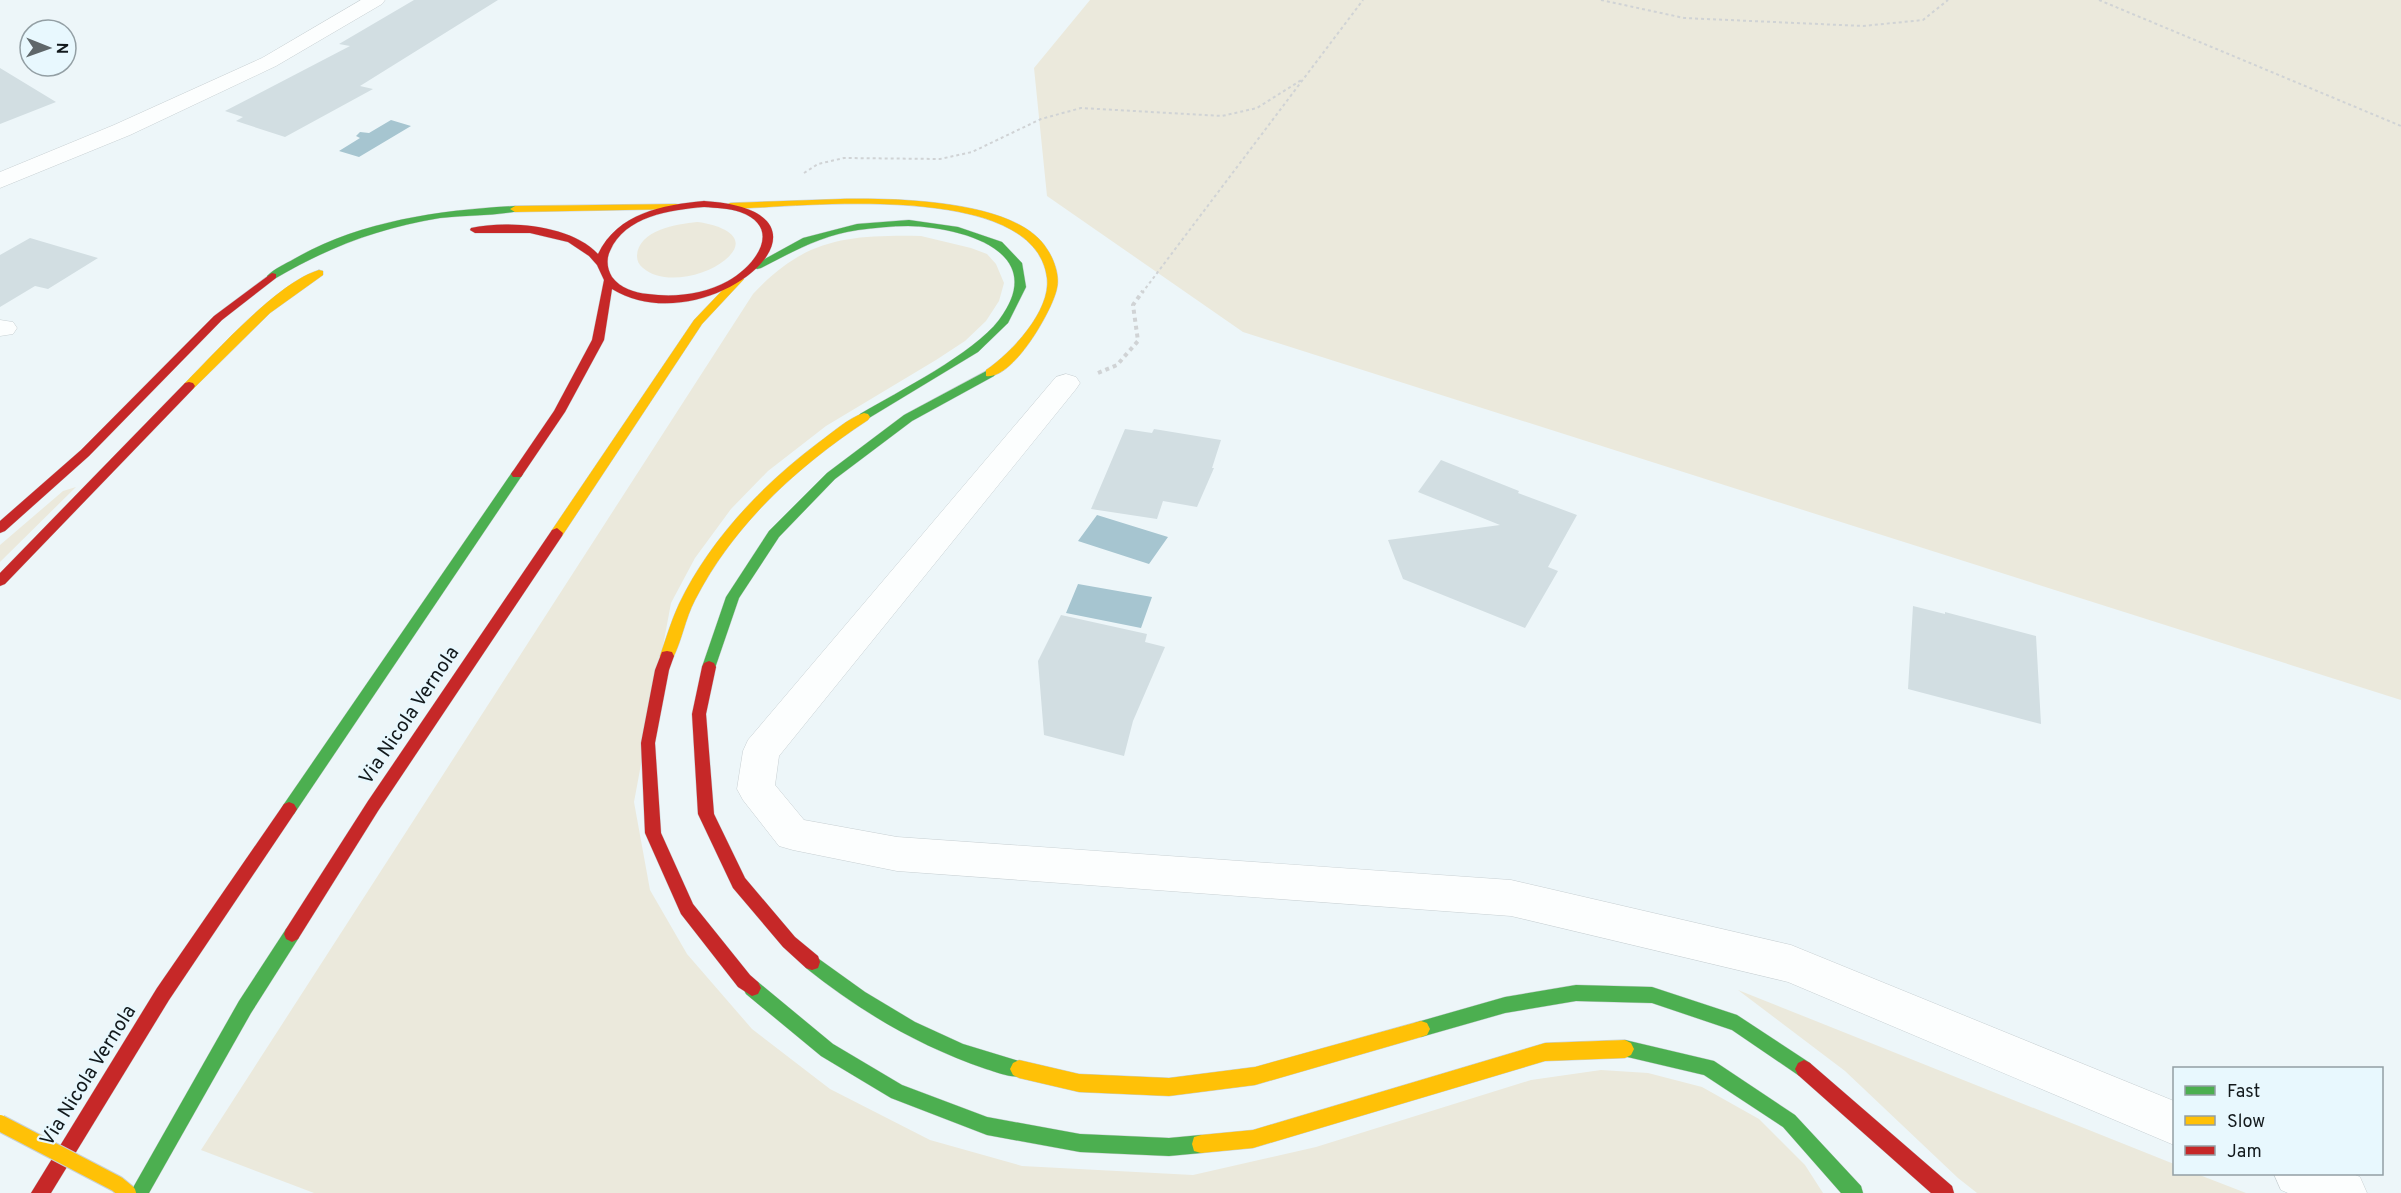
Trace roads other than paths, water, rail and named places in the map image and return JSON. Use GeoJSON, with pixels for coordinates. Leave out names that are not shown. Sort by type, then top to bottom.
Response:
{"type":"FeatureCollection","features":[{"type":"Feature","properties":{"kind":"main road"},"geometry":{"type":"LineString","coordinates":[[0,528],[38,498],[220,316],[256,286],[295,261],[349,238],[389,225],[444,213],[538,207],[676,207],[704,204],[730,206],[909,202],[958,209],[998,219],[1032,237],[1048,258],[1053,286],[1044,315],[1025,342],[993,371],[908,418],[831,476],[774,534],[733,597],[711,658],[699,714],[706,814],[739,883],[789,942],[843,988],[910,1030],[991,1063],[1079,1083],[1170,1087],[1255,1076],[1505,1005],[1576,993],[1652,995],[1737,1023],[1811,1074],[1945,1193]]}},
{"type":"Feature","properties":{"kind":"main road"},"geometry":{"type":"LineString","coordinates":[[730,206],[750,212],[764,222],[770,236],[768,250],[757,266]]}},
{"type":"Feature","properties":{"kind":"main road"},"geometry":{"type":"LineString","coordinates":[[600,263],[603,249],[614,235],[631,223],[652,213],[676,207]]}},
{"type":"Feature","properties":{"kind":"main road"},"geometry":{"type":"LineString","coordinates":[[458,232],[529,231],[558,236],[582,244],[600,263],[608,282],[626,292],[652,298],[712,291],[739,279],[757,266],[807,240],[857,227],[909,223],[958,230],[998,244],[1017,263],[1021,288],[1004,321],[974,350],[840,432],[786,475],[734,528],[689,597],[662,670],[648,743],[653,833],[687,909],[744,981],[827,1050],[897,1092],[987,1126],[1080,1143],[1168,1147],[1254,1138],[1545,1052],[1621,1048],[1708,1067],[1789,1121],[1854,1193]]}},
{"type":"Feature","properties":{"kind":"main road"},"geometry":{"type":"LineString","coordinates":[[0,581],[253,320],[297,285],[335,264]]}},
{"type":"Feature","properties":{"kind":"main road","name":"Via Nicola Vernola"},"geometry":{"type":"LineString","coordinates":[[139,1193],[245,1007],[373,806],[698,322],[739,279]]}},
{"type":"Feature","properties":{"kind":"main road","name":"Via Nicola Vernola"},"geometry":{"type":"LineString","coordinates":[[40,1193],[163,994],[559,412],[598,340],[608,282]]}},
{"type":"Feature","properties":{"kind":"main road"},"geometry":{"type":"LineString","coordinates":[[0,1123],[117,1184],[128,1193]]}},
{"type":"Feature","properties":{"kind":"street"},"geometry":{"type":"LineString","coordinates":[[0,181],[122,130],[269,62],[375,0]]}},
{"type":"Feature","properties":{"kind":"street"},"geometry":{"type":"LineString","coordinates":[[1066,383],[761,751],[756,789],[793,834],[897,854],[1511,897],[1791,964],[2173,1122]]}},
{"type":"Feature","properties":{"kind":"street"},"geometry":{"type":"LineString","coordinates":[[2302,1175],[2344,1193]]}},
{"type":"Feature","properties":{"kind":"water"},"geometry":{"type":"Polygon","coordinates":[[[391,120],[411,126],[359,157],[339,151],[360,138],[356,136],[360,132],[369,133],[391,120]]]}},
{"type":"Feature","properties":{"kind":"water"},"geometry":{"type":"Polygon","coordinates":[[[1097,515],[1168,537],[1149,564],[1078,541],[1097,515]]]}},
{"type":"Feature","properties":{"kind":"water"},"geometry":{"type":"Polygon","coordinates":[[[1078,584],[1152,597],[1141,628],[1066,613],[1078,584]]]}}]}
